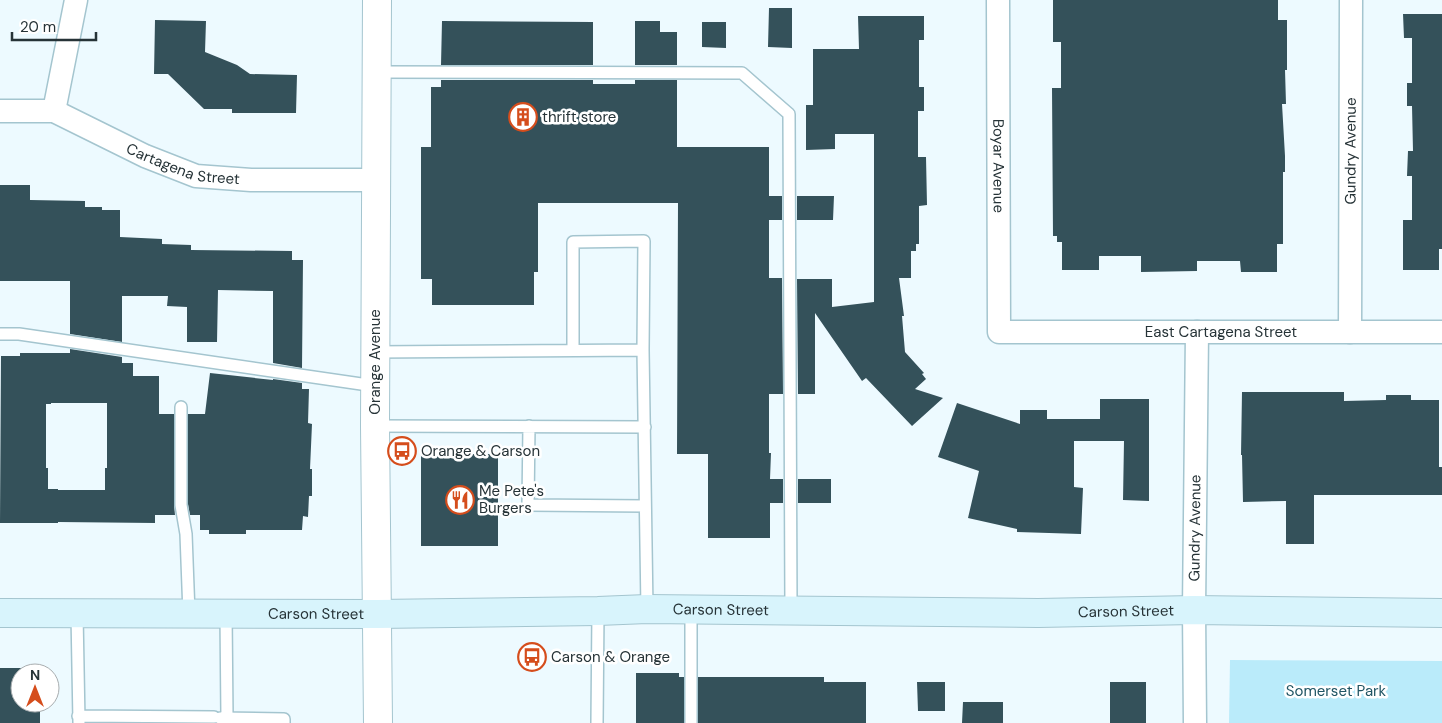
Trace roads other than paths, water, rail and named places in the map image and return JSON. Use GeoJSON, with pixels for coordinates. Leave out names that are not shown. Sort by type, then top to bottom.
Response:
{"type":"FeatureCollection","features":[{"type":"Feature","properties":{"kind":"main road","name":"Carson Street"},"geometry":{"type":"LineString","coordinates":[[0,613],[376,614],[690,609],[1038,613],[1194,610],[1442,613]]}},
{"type":"Feature","properties":{"kind":"street"},"geometry":{"type":"LineString","coordinates":[[54,111],[76,0]]}},
{"type":"Feature","properties":{"kind":"street","name":"Orange Avenue"},"geometry":{"type":"LineString","coordinates":[[377,0],[375,426],[378,723]]}},
{"type":"Feature","properties":{"kind":"street","name":"Boyar Avenue"},"geometry":{"type":"LineString","coordinates":[[998,0],[1000,332]]}},
{"type":"Feature","properties":{"kind":"street","name":"Gundry Avenue"},"geometry":{"type":"LineString","coordinates":[[1350,332],[1351,0]]}},
{"type":"Feature","properties":{"kind":"street","name":"Cartagena Street"},"geometry":{"type":"LineString","coordinates":[[0,111],[54,111],[145,156],[196,176],[251,180],[377,180]]}},
{"type":"Feature","properties":{"kind":"street","name":"East Cartagena Street"},"geometry":{"type":"LineString","coordinates":[[1000,332],[1442,332]]}},
{"type":"Feature","properties":{"kind":"street","name":"Gundry Avenue"},"geometry":{"type":"LineString","coordinates":[[1195,723],[1194,610],[1197,332]]}},
{"type":"Feature","properties":{"kind":"lane"},"geometry":{"type":"LineString","coordinates":[[377,72],[742,73],[789,114],[791,610]]}},
{"type":"Feature","properties":{"kind":"lane"},"geometry":{"type":"LineString","coordinates":[[573,350],[573,242],[644,241],[643,350],[647,609]]}},
{"type":"Feature","properties":{"kind":"lane"},"geometry":{"type":"LineString","coordinates":[[0,334],[19,334],[376,386]]}},
{"type":"Feature","properties":{"kind":"lane"},"geometry":{"type":"LineString","coordinates":[[375,352],[643,350]]}},
{"type":"Feature","properties":{"kind":"lane"},"geometry":{"type":"LineString","coordinates":[[181,407],[181,505],[186,534],[189,614]]}},
{"type":"Feature","properties":{"kind":"lane"},"geometry":{"type":"LineString","coordinates":[[375,426],[644,427]]}},
{"type":"Feature","properties":{"kind":"lane"},"geometry":{"type":"LineString","coordinates":[[529,426],[528,505],[645,506]]}},
{"type":"Feature","properties":{"kind":"lane"},"geometry":{"type":"LineString","coordinates":[[690,609],[691,723]]}},
{"type":"Feature","properties":{"kind":"lane"},"geometry":{"type":"LineString","coordinates":[[597,723],[598,611]]}},
{"type":"Feature","properties":{"kind":"lane"},"geometry":{"type":"LineString","coordinates":[[77,614],[78,719],[284,719],[284,723]]}},
{"type":"Feature","properties":{"kind":"lane"},"geometry":{"type":"LineString","coordinates":[[226,614],[227,718]]}},
{"type":"Feature","properties":{"kind":"place","name":"thrift store"},"geometry":{"type":"Point","coordinates":[523,117]}},
{"type":"Feature","properties":{"kind":"place","name":"Orange & Carson"},"geometry":{"type":"Point","coordinates":[402,451]}},
{"type":"Feature","properties":{"kind":"place","name":"Me Pete's Burgers"},"geometry":{"type":"Point","coordinates":[460,500]}},
{"type":"Feature","properties":{"kind":"place","name":"Carson & Orange"},"geometry":{"type":"Point","coordinates":[532,657]}},
{"type":"Feature","properties":{"kind":"park label","name":"Somerset Park"},"geometry":{"type":"Point","coordinates":[1336,691]}}]}
